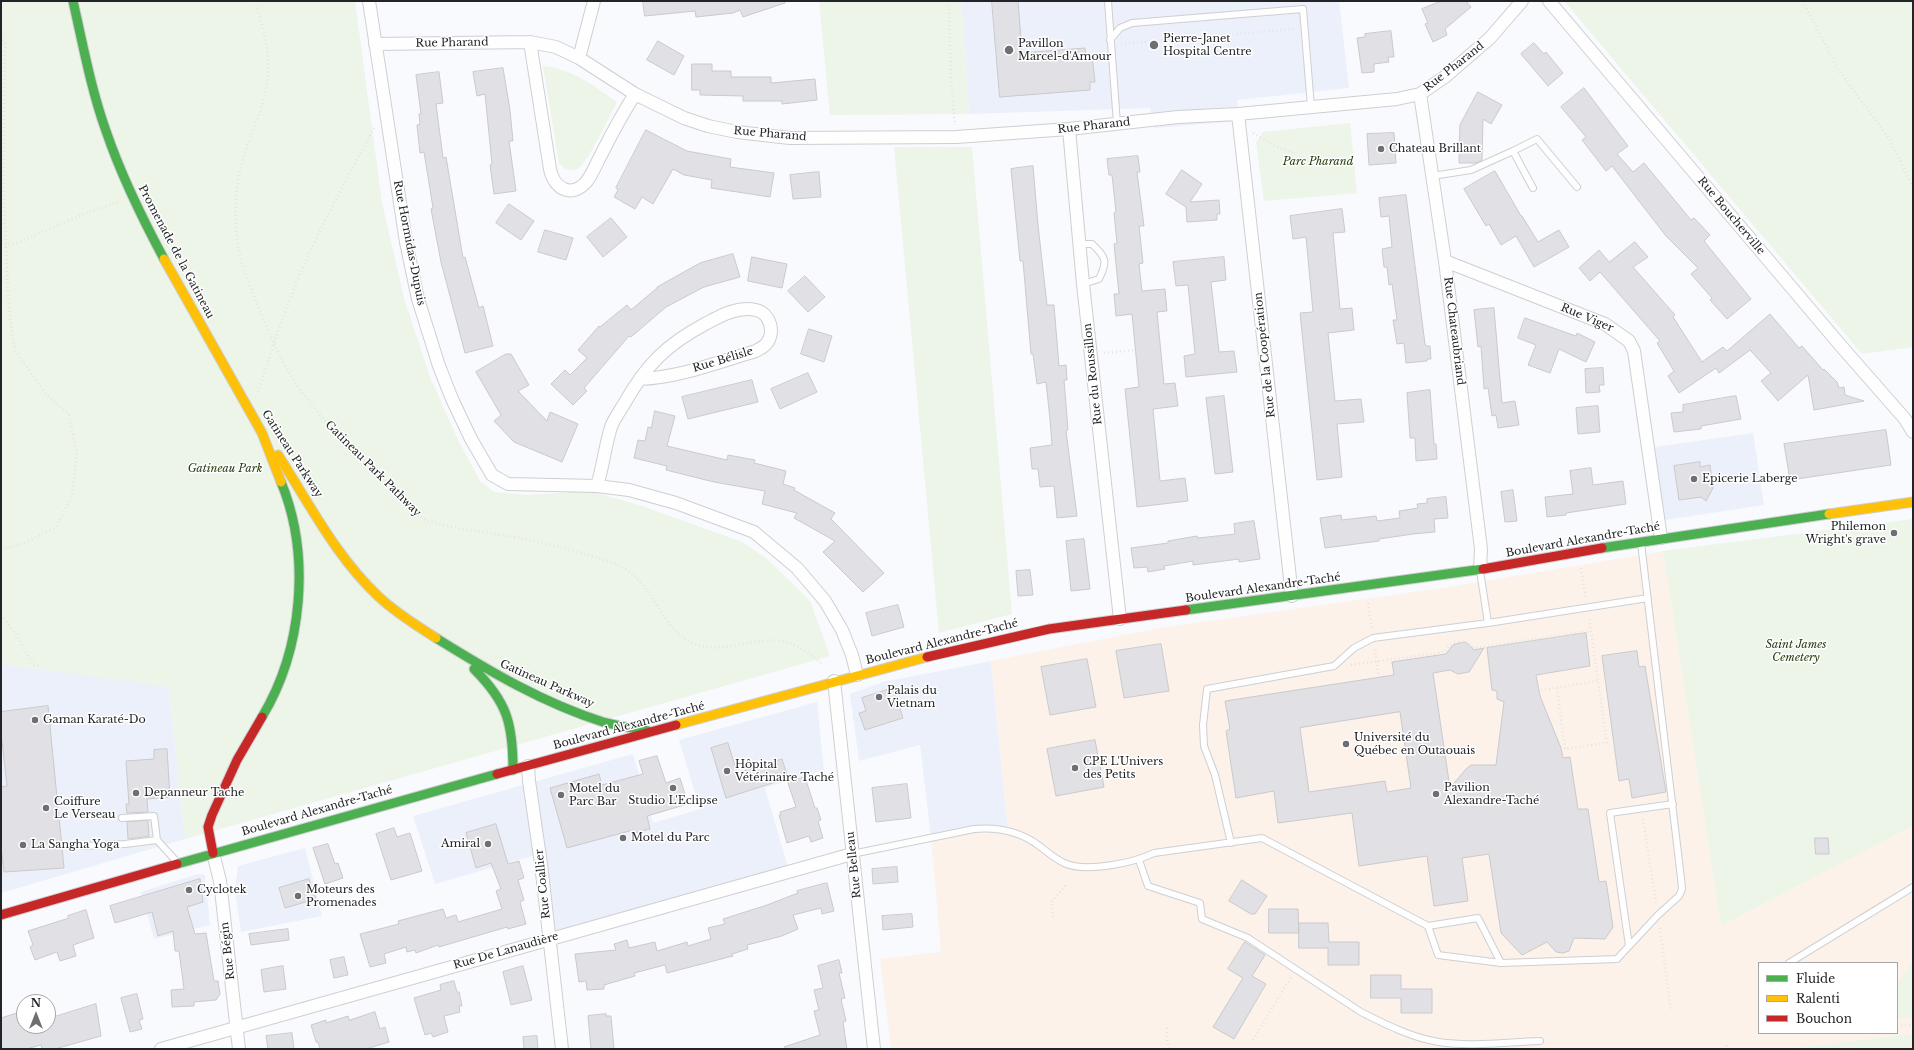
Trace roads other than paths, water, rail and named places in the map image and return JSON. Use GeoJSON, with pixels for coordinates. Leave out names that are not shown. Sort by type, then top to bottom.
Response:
{"type":"FeatureCollection","features":[{"type":"Feature","properties":{"kind":"main road","name":"Promenade de la Gatineau"},"geometry":{"type":"LineString","coordinates":[[73,1],[82,45],[99,110],[133,198],[179,288],[251,413]]}},
{"type":"Feature","properties":{"kind":"main road","name":"Gatineau Parkway"},"geometry":{"type":"LineString","coordinates":[[251,413],[323,526],[355,571],[369,588],[386,603],[421,629],[512,683],[565,708],[603,722],[651,731]]}},
{"type":"Feature","properties":{"kind":"main road","name":"Gatineau Parkway"},"geometry":{"type":"LineString","coordinates":[[213,853],[208,827],[237,760],[268,706],[279,680],[288,656],[294,632],[300,588],[297,538],[284,488],[262,433],[251,413]]}},
{"type":"Feature","properties":{"kind":"main road","name":"Boulevard Alexandre-Taché"},"geometry":{"type":"LineString","coordinates":[[1,915],[213,853],[651,731],[997,640],[1050,629],[1480,569],[1661,538],[1913,502]]}},
{"type":"Feature","properties":{"kind":"main road"},"geometry":{"type":"LineString","coordinates":[[458,652],[496,692],[503,706],[509,720],[513,770]]}},
{"type":"Feature","properties":{"kind":"street","name":"Rue Hormidas-Dupuis"},"geometry":{"type":"LineString","coordinates":[[369,1],[406,242],[418,299],[437,359],[452,399],[492,476],[508,484],[597,486],[629,490],[676,503],[754,532],[797,568],[825,601],[842,630],[852,655],[857,676]]}},
{"type":"Feature","properties":{"kind":"street"},"geometry":{"type":"LineString","coordinates":[[579,58],[594,1]]}},
{"type":"Feature","properties":{"kind":"street","name":"Rue Pharand"},"geometry":{"type":"LineString","coordinates":[[375,44],[530,42],[556,47],[579,58],[635,94],[684,118],[708,126],[762,136],[790,138],[956,137],[1069,129],[1178,117],[1238,114],[1397,99],[1420,94],[1446,76],[1475,52],[1499,29],[1522,1]]}},
{"type":"Feature","properties":{"kind":"street","name":"Rue Boucherville"},"geometry":{"type":"LineString","coordinates":[[1548,1],[1841,346],[1905,418],[1913,432]]}},
{"type":"Feature","properties":{"kind":"street"},"geometry":{"type":"LineString","coordinates":[[530,42],[552,179],[557,185],[564,189],[575,189],[588,180],[635,94]]}},
{"type":"Feature","properties":{"kind":"street","name":"Rue Chateaubriand"},"geometry":{"type":"LineString","coordinates":[[1420,94],[1445,261],[1482,550],[1480,569]]}},
{"type":"Feature","properties":{"kind":"street","name":"Rue de la Coopération"},"geometry":{"type":"LineString","coordinates":[[1238,114],[1292,596]]}},
{"type":"Feature","properties":{"kind":"street","name":"Rue du Roussillon"},"geometry":{"type":"LineString","coordinates":[[1069,129],[1083,284],[1120,619]]}},
{"type":"Feature","properties":{"kind":"street","name":"Rue Viger"},"geometry":{"type":"LineString","coordinates":[[1445,261],[1606,324],[1629,341],[1634,350],[1661,538]]}},
{"type":"Feature","properties":{"kind":"street","name":"Rue Bélisle"},"geometry":{"type":"LineString","coordinates":[[597,486],[612,427],[630,394],[655,359],[667,347],[683,336],[716,318],[735,310],[749,309],[760,311],[767,317],[771,326],[771,336],[766,344],[756,350],[662,378],[641,379]]}},
{"type":"Feature","properties":{"kind":"street","name":"Rue Belleau"},"geometry":{"type":"LineString","coordinates":[[834,682],[874,1049]]}},
{"type":"Feature","properties":{"kind":"street","name":"Rue Coallier"},"geometry":{"type":"LineString","coordinates":[[528,766],[541,864],[562,1049]]}},
{"type":"Feature","properties":{"kind":"street","name":"Rue Bégin"},"geometry":{"type":"LineString","coordinates":[[213,853],[220,881],[239,1049]]}},
{"type":"Feature","properties":{"kind":"street","name":"Rue De Lanaudière"},"geometry":{"type":"LineString","coordinates":[[161,1049],[852,854]]}},
{"type":"Feature","properties":{"kind":"lane"},"geometry":{"type":"LineString","coordinates":[[1108,1],[1117,124]]}},
{"type":"Feature","properties":{"kind":"lane"},"geometry":{"type":"LineString","coordinates":[[1110,40],[1120,28],[1132,23],[1303,8],[1311,107]]}},
{"type":"Feature","properties":{"kind":"lane"},"geometry":{"type":"LineString","coordinates":[[1432,176],[1471,170],[1537,139],[1577,187]]}},
{"type":"Feature","properties":{"kind":"lane"},"geometry":{"type":"LineString","coordinates":[[1513,151],[1533,188]]}},
{"type":"Feature","properties":{"kind":"lane"},"geometry":{"type":"LineString","coordinates":[[1080,244],[1092,244],[1104,255],[1105,267],[1099,278],[1083,284]]}},
{"type":"Feature","properties":{"kind":"lane"},"geometry":{"type":"LineString","coordinates":[[1428,926],[1438,955],[1501,963],[1617,959],[1658,915],[1679,896],[1682,889],[1673,804],[1641,542]]}},
{"type":"Feature","properties":{"kind":"lane"},"geometry":{"type":"LineString","coordinates":[[1480,569],[1488,623]]}},
{"type":"Feature","properties":{"kind":"lane"},"geometry":{"type":"LineString","coordinates":[[1231,843],[1215,775],[1204,746],[1203,725],[1207,689],[1334,666],[1354,648],[1373,638],[1488,623],[1648,598]]}},
{"type":"Feature","properties":{"kind":"lane"},"geometry":{"type":"LineString","coordinates":[[1629,946],[1610,813],[1673,804]]}},
{"type":"Feature","properties":{"kind":"lane"},"geometry":{"type":"LineString","coordinates":[[122,818],[154,816],[157,840],[178,863]]}},
{"type":"Feature","properties":{"kind":"lane"},"geometry":{"type":"LineString","coordinates":[[852,854],[974,829],[993,828],[1022,835],[1064,863],[1074,866],[1093,866],[1138,860],[1154,853],[1262,838],[1428,926],[1478,918],[1501,963]]}},
{"type":"Feature","properties":{"kind":"lane"},"geometry":{"type":"LineString","coordinates":[[83,846],[124,844],[157,840]]}},
{"type":"Feature","properties":{"kind":"lane"},"geometry":{"type":"LineString","coordinates":[[1138,860],[1148,886],[1200,902],[1202,919],[1248,938],[1362,1012],[1427,1040],[1439,1042],[1471,1044],[1540,1041]]}},
{"type":"Feature","properties":{"kind":"lane"},"geometry":{"type":"LineString","coordinates":[[1791,962],[1913,887]]}},
{"type":"Feature","properties":{"kind":"place","name":"Pierre-Janet Hospital Centre"},"geometry":{"type":"Point","coordinates":[1154,45]}},
{"type":"Feature","properties":{"kind":"place","name":"Pavillon Marcel-d'Amour"},"geometry":{"type":"Point","coordinates":[1009,50]}},
{"type":"Feature","properties":{"kind":"place","name":"Chateau Brillant"},"geometry":{"type":"Point","coordinates":[1381,149]}},
{"type":"Feature","properties":{"kind":"place","name":"Epicerie Laberge"},"geometry":{"type":"Point","coordinates":[1694,479]}},
{"type":"Feature","properties":{"kind":"place","name":"Philemon Wright's grave"},"geometry":{"type":"Point","coordinates":[1894,533]}},
{"type":"Feature","properties":{"kind":"place","name":"Palais du Vietnam"},"geometry":{"type":"Point","coordinates":[879,697]}},
{"type":"Feature","properties":{"kind":"place","name":"Gaman Karaté-Do"},"geometry":{"type":"Point","coordinates":[35,720]}},
{"type":"Feature","properties":{"kind":"place","name":"Université du Québec en Outaouais"},"geometry":{"type":"Point","coordinates":[1346,744]}},
{"type":"Feature","properties":{"kind":"place","name":"CPE L'Univers des Petits"},"geometry":{"type":"Point","coordinates":[1075,768]}},
{"type":"Feature","properties":{"kind":"place","name":"Hôpital Vétérinaire Taché"},"geometry":{"type":"Point","coordinates":[727,771]}},
{"type":"Feature","properties":{"kind":"place","name":"Studio L'Eclipse"},"geometry":{"type":"Point","coordinates":[673,788]}},
{"type":"Feature","properties":{"kind":"place","name":"Depanneur Tache"},"geometry":{"type":"Point","coordinates":[136,793]}},
{"type":"Feature","properties":{"kind":"place","name":"Pavilion Alexandre-Taché"},"geometry":{"type":"Point","coordinates":[1436,794]}},
{"type":"Feature","properties":{"kind":"place","name":"Motel du Parc Bar"},"geometry":{"type":"Point","coordinates":[561,795]}},
{"type":"Feature","properties":{"kind":"place","name":"Coiffure Le Verseau"},"geometry":{"type":"Point","coordinates":[46,808]}},
{"type":"Feature","properties":{"kind":"place","name":"Motel du Parc"},"geometry":{"type":"Point","coordinates":[623,838]}},
{"type":"Feature","properties":{"kind":"place","name":"Amiral"},"geometry":{"type":"Point","coordinates":[488,844]}},
{"type":"Feature","properties":{"kind":"place","name":"La Sangha Yoga"},"geometry":{"type":"Point","coordinates":[23,845]}},
{"type":"Feature","properties":{"kind":"place","name":"Cyclotek"},"geometry":{"type":"Point","coordinates":[189,890]}},
{"type":"Feature","properties":{"kind":"place","name":"Moteurs des Promenades"},"geometry":{"type":"Point","coordinates":[298,896]}},
{"type":"Feature","properties":{"kind":"park label","name":"Parc Pharand"},"geometry":{"type":"Point","coordinates":[1318,162]}},
{"type":"Feature","properties":{"kind":"park label","name":"Gatineau Park"},"geometry":{"type":"Point","coordinates":[225,469]}},
{"type":"Feature","properties":{"kind":"park label","name":"Saint James Cemetery"},"geometry":{"type":"Point","coordinates":[1796,651]}}]}
